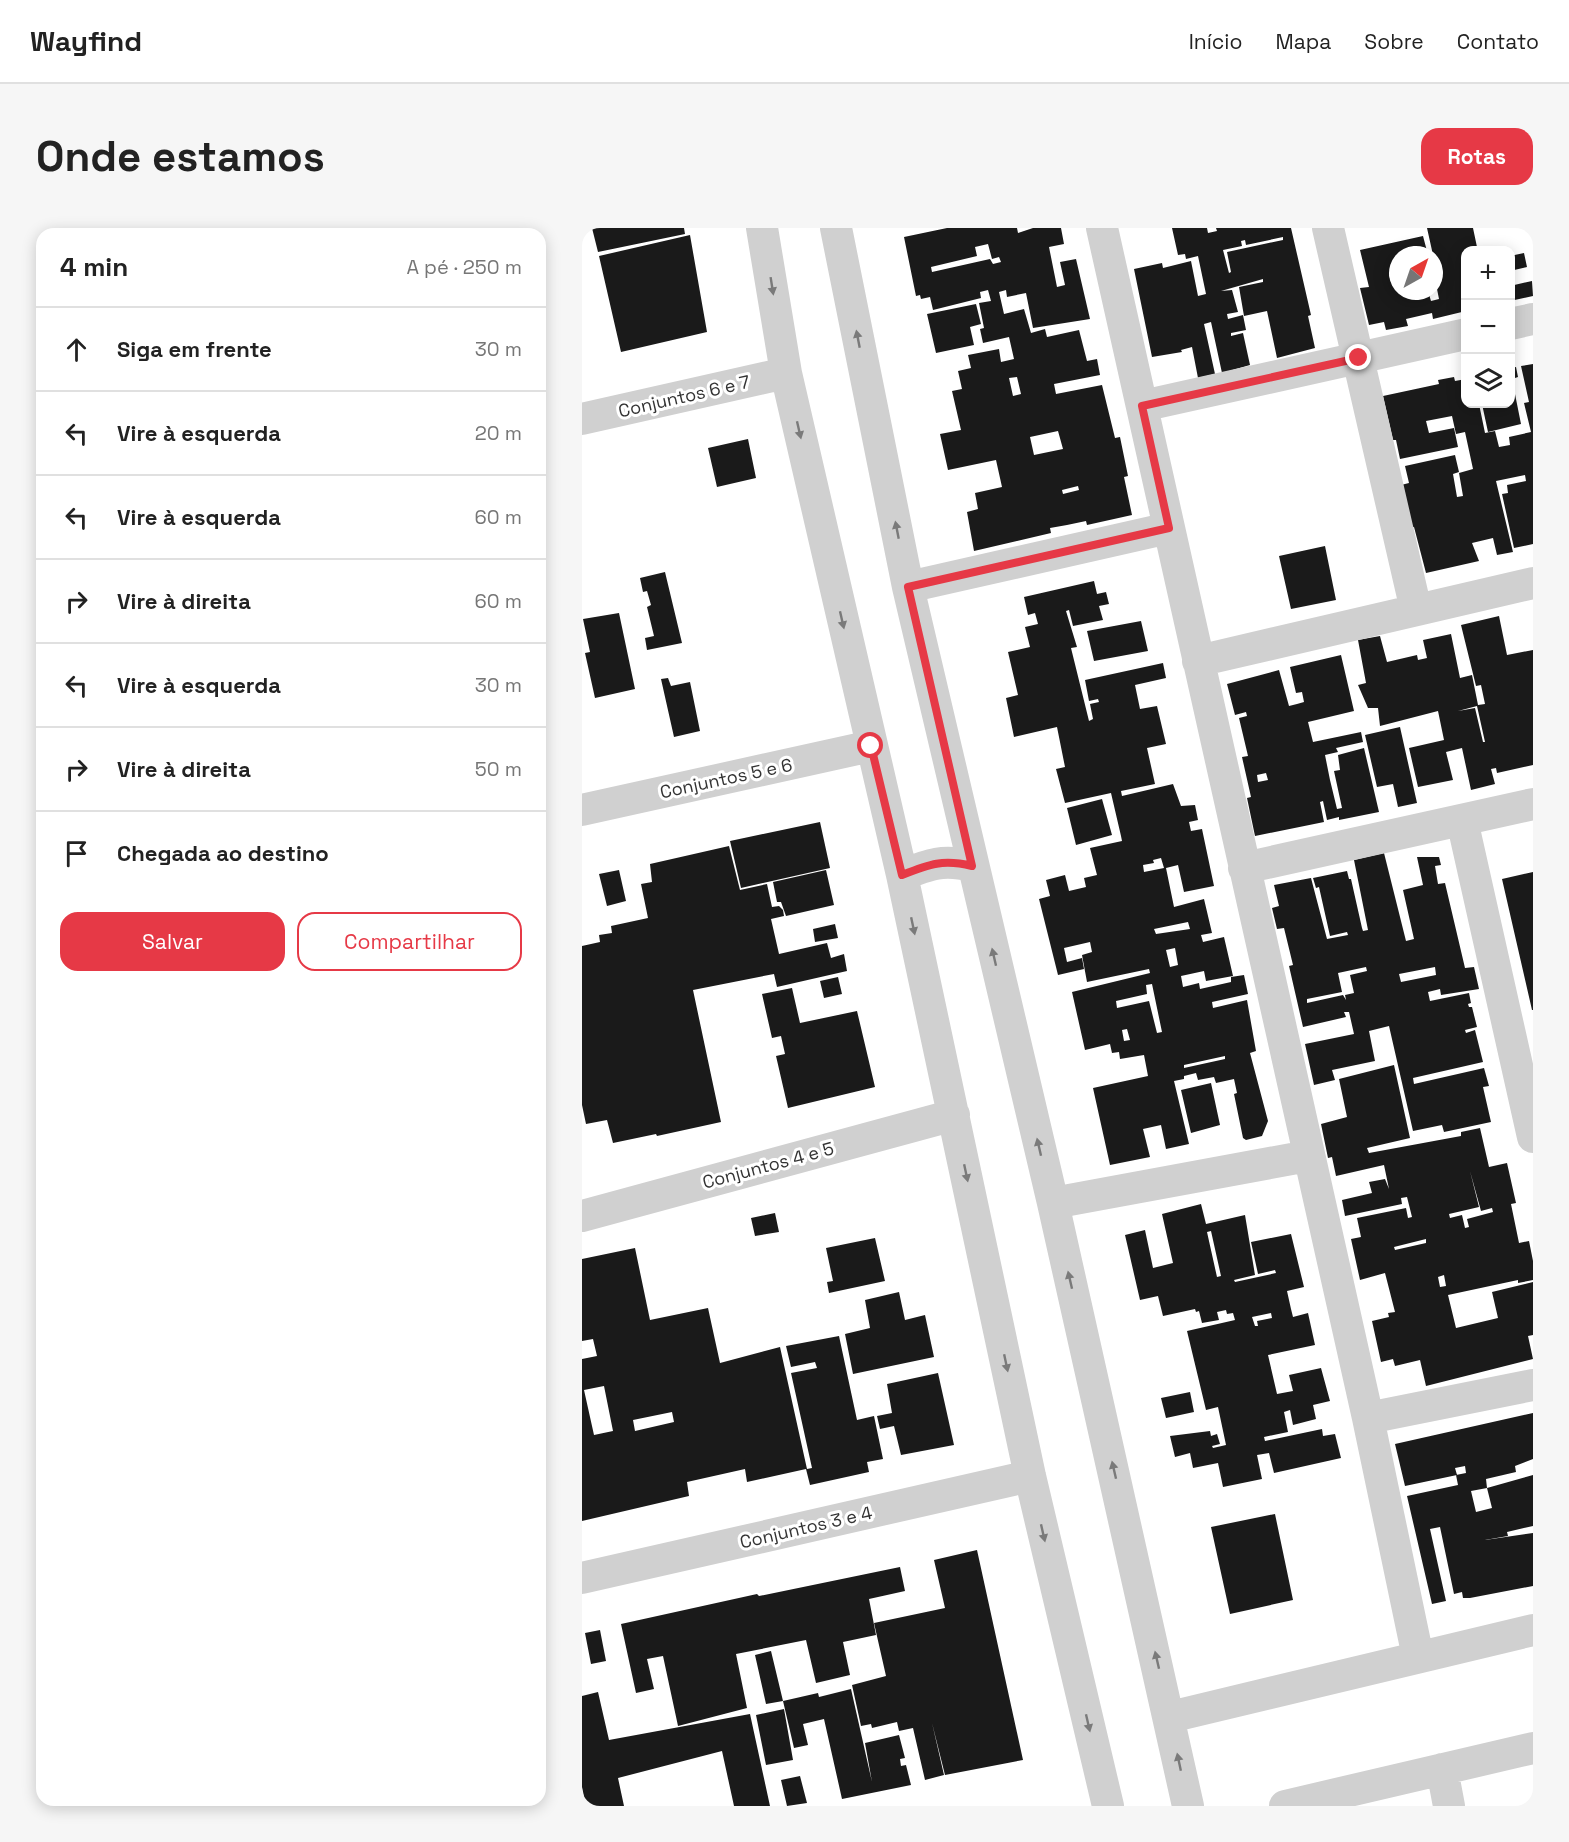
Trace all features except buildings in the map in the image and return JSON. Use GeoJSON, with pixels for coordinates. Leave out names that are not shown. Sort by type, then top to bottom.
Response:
{"type":"FeatureCollection","features":[{"type":"Feature","properties":{"kind":"street"},"geometry":{"type":"LineString","coordinates":[[762,228],[786,373],[902,875],[1099,1804]]}},
{"type":"Feature","properties":{"kind":"street"},"geometry":{"type":"LineString","coordinates":[[836,228],[908,587],[1053,1203],[1170,1717],[1188,1806]]}},
{"type":"Feature","properties":{"kind":"street"},"geometry":{"type":"LineString","coordinates":[[1102,228],[1368,1418],[1418,1657]]}},
{"type":"Feature","properties":{"kind":"street"},"geometry":{"type":"LineString","coordinates":[[1328,228],[1416,610]]}},
{"type":"Feature","properties":{"kind":"street"},"geometry":{"type":"LineString","coordinates":[[1515,323],[1533,319]]}},
{"type":"Feature","properties":{"kind":"street"},"geometry":{"type":"LineString","coordinates":[[1142,406],[1461,335]]}},
{"type":"Feature","properties":{"kind":"street","name":"Conjuntos 6 e 7"},"geometry":{"type":"LineString","coordinates":[[582,419],[786,373]]}},
{"type":"Feature","properties":{"kind":"street"},"geometry":{"type":"LineString","coordinates":[[908,587],[1169,528]]}},
{"type":"Feature","properties":{"kind":"street"},"geometry":{"type":"LineString","coordinates":[[1198,661],[1533,583]]}},
{"type":"Feature","properties":{"kind":"street","name":"Conjuntos 5 e 6"},"geometry":{"type":"LineString","coordinates":[[582,810],[871,746]]}},
{"type":"Feature","properties":{"kind":"street"},"geometry":{"type":"LineString","coordinates":[[1244,868],[1533,804]]}},
{"type":"Feature","properties":{"kind":"street"},"geometry":{"type":"LineString","coordinates":[[1462,820],[1533,1137]]}},
{"type":"Feature","properties":{"kind":"street"},"geometry":{"type":"LineString","coordinates":[[902,875],[931,864],[950,861],[972,866]]}},
{"type":"Feature","properties":{"kind":"street","name":"Conjuntos 4 e 5"},"geometry":{"type":"LineString","coordinates":[[582,1216],[954,1115]]}},
{"type":"Feature","properties":{"kind":"street"},"geometry":{"type":"LineString","coordinates":[[1053,1203],[1308,1156]]}},
{"type":"Feature","properties":{"kind":"street"},"geometry":{"type":"LineString","coordinates":[[1368,1418],[1533,1385]]}},
{"type":"Feature","properties":{"kind":"street","name":"Conjuntos 3 e 4"},"geometry":{"type":"LineString","coordinates":[[582,1578],[1030,1476]]}},
{"type":"Feature","properties":{"kind":"street"},"geometry":{"type":"LineString","coordinates":[[1170,1717],[1533,1630]]}},
{"type":"Feature","properties":{"kind":"street"},"geometry":{"type":"LineString","coordinates":[[1286,1806],[1533,1748]]}},
{"type":"Feature","properties":{"kind":"street"},"geometry":{"type":"LineString","coordinates":[[1442,1769],[1449,1806]]}},
{"type":"Feature","properties":{"kind":"route"},"geometry":{"type":"LineString","coordinates":[[871,746],[902,875],[931,864],[950,861],[972,866],[908,587],[1169,528],[1142,406],[1359,358]]}}]}
